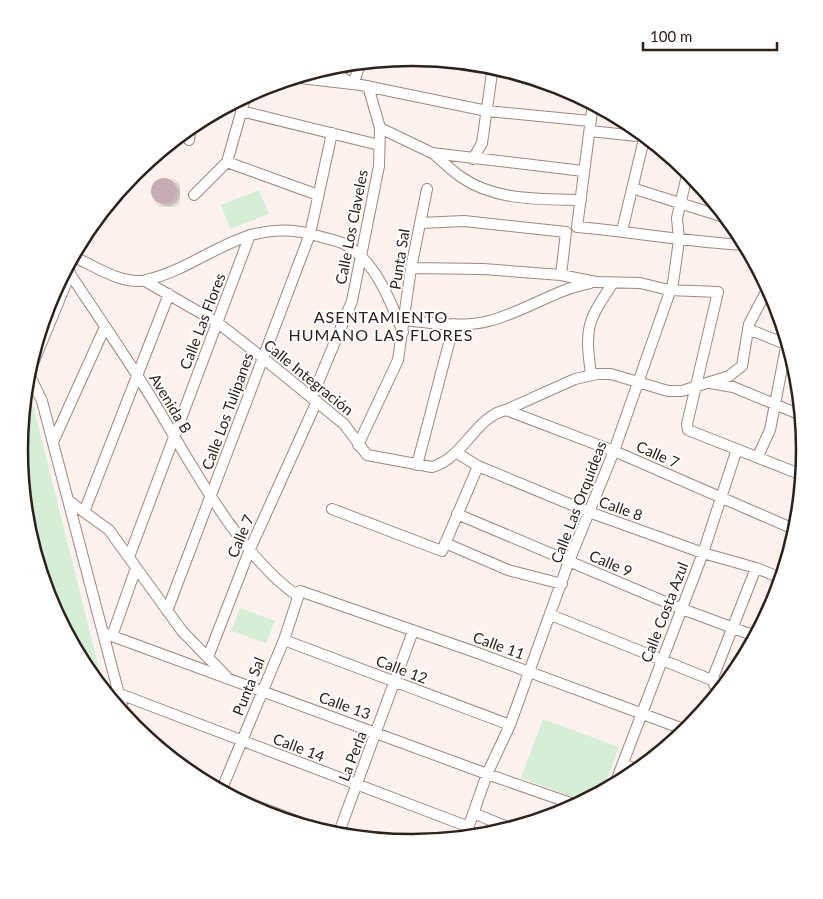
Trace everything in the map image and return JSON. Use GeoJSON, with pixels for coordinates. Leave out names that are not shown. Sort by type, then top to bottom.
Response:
{"type":"FeatureCollection","features":[{"type":"Feature","properties":{"kind":"street"},"geometry":{"type":"LineString","coordinates":[[353,84],[358,69]]}},
{"type":"Feature","properties":{"kind":"street"},"geometry":{"type":"LineString","coordinates":[[335,73],[353,84]]}},
{"type":"Feature","properties":{"kind":"street"},"geometry":{"type":"LineString","coordinates":[[473,159],[482,143],[493,75]]}},
{"type":"Feature","properties":{"kind":"street"},"geometry":{"type":"LineString","coordinates":[[311,79],[368,86],[487,111],[629,133]]}},
{"type":"Feature","properties":{"kind":"street","name":"Calle Los Claveles"},"geometry":{"type":"LineString","coordinates":[[315,399],[352,301],[379,166],[380,128],[368,86]]}},
{"type":"Feature","properties":{"kind":"street"},"geometry":{"type":"LineString","coordinates":[[194,195],[227,162],[243,105]]}},
{"type":"Feature","properties":{"kind":"street"},"geometry":{"type":"LineString","coordinates":[[241,111],[380,145]]}},
{"type":"Feature","properties":{"kind":"street"},"geometry":{"type":"LineString","coordinates":[[592,111],[577,226],[622,230],[679,240],[736,244]]}},
{"type":"Feature","properties":{"kind":"street"},"geometry":{"type":"LineString","coordinates":[[380,128],[432,153],[462,178],[490,190],[516,197],[581,200]]}},
{"type":"Feature","properties":{"kind":"street","name":"Calle Los Tulipanes"},"geometry":{"type":"LineString","coordinates":[[167,611],[212,497],[262,358],[310,234],[332,133]]}},
{"type":"Feature","properties":{"kind":"street"},"geometry":{"type":"LineString","coordinates":[[622,230],[643,144]]}},
{"type":"Feature","properties":{"kind":"street"},"geometry":{"type":"LineString","coordinates":[[432,153],[583,171]]}},
{"type":"Feature","properties":{"kind":"street"},"geometry":{"type":"LineString","coordinates":[[227,162],[318,195]]}},
{"type":"Feature","properties":{"kind":"street","name":"Calle Las Orquídeas"},"geometry":{"type":"LineString","coordinates":[[468,829],[487,774],[510,725],[530,672],[569,561],[614,451],[673,282],[679,240],[677,218],[686,181]]}},
{"type":"Feature","properties":{"kind":"street"},"geometry":{"type":"LineString","coordinates":[[632,188],[715,214]]}},
{"type":"Feature","properties":{"kind":"street","name":"Punta Sal"},"geometry":{"type":"LineString","coordinates":[[358,445],[398,360],[411,268],[427,189]]}},
{"type":"Feature","properties":{"kind":"street"},"geometry":{"type":"LineString","coordinates":[[420,223],[464,221],[566,232],[561,275]]}},
{"type":"Feature","properties":{"kind":"street","name":"Calle Integración"},"geometry":{"type":"LineString","coordinates":[[78,259],[126,280],[145,280],[250,235],[286,230],[310,234],[346,244],[361,256],[372,268],[388,296],[403,332]]}},
{"type":"Feature","properties":{"kind":"street","name":"Calle Las Flores"},"geometry":{"type":"LineString","coordinates":[[129,557],[250,235]]}},
{"type":"Feature","properties":{"kind":"street"},"geometry":{"type":"LineString","coordinates":[[411,268],[483,269],[561,275],[596,282],[640,284],[669,290],[718,292],[694,387],[687,424],[688,430],[795,472]]}},
{"type":"Feature","properties":{"kind":"street","name":"Avenida B"},"geometry":{"type":"LineString","coordinates":[[70,274],[137,374],[212,497],[277,582],[299,594]]}},
{"type":"Feature","properties":{"kind":"street"},"geometry":{"type":"LineString","coordinates":[[53,314],[69,275]]}},
{"type":"Feature","properties":{"kind":"street","name":"Calle Integración"},"geometry":{"type":"LineString","coordinates":[[145,280],[218,323],[315,399],[344,424],[367,455],[432,467],[441,464],[457,453],[495,412],[506,410],[575,379],[591,375],[612,374],[668,391],[682,391],[728,376],[742,366],[748,328]]}},
{"type":"Feature","properties":{"kind":"street"},"geometry":{"type":"LineString","coordinates":[[405,320],[454,324],[490,321],[565,289],[596,282]]}},
{"type":"Feature","properties":{"kind":"street"},"geometry":{"type":"LineString","coordinates":[[591,375],[588,353],[589,322],[612,283]]}},
{"type":"Feature","properties":{"kind":"street"},"geometry":{"type":"LineString","coordinates":[[84,512],[169,294]]}},
{"type":"Feature","properties":{"kind":"street"},"geometry":{"type":"LineString","coordinates":[[763,297],[748,328],[779,341]]}},
{"type":"Feature","properties":{"kind":"street"},"geometry":{"type":"LineString","coordinates":[[418,465],[454,324]]}},
{"type":"Feature","properties":{"kind":"street"},"geometry":{"type":"LineString","coordinates":[[53,442],[105,327]]}},
{"type":"Feature","properties":{"kind":"street"},"geometry":{"type":"LineString","coordinates":[[758,456],[770,430],[784,359]]}},
{"type":"Feature","properties":{"kind":"street"},"geometry":{"type":"LineString","coordinates":[[34,383],[42,401],[108,634],[122,701]]}},
{"type":"Feature","properties":{"kind":"street"},"geometry":{"type":"LineString","coordinates":[[709,383],[733,387],[794,412]]}},
{"type":"Feature","properties":{"kind":"street","name":"Calle 7"},"geometry":{"type":"LineString","coordinates":[[208,657],[250,549],[315,399]]}},
{"type":"Feature","properties":{"kind":"street","name":"Calle 7"},"geometry":{"type":"LineString","coordinates":[[506,410],[614,451],[787,526]]}},
{"type":"Feature","properties":{"kind":"street","name":"Calle Costa Azul"},"geometry":{"type":"LineString","coordinates":[[620,772],[703,553],[737,449]]}},
{"type":"Feature","properties":{"kind":"street","name":"Calle 8"},"geometry":{"type":"LineString","coordinates":[[457,453],[478,466],[589,512],[703,553],[756,568],[774,575]]}},
{"type":"Feature","properties":{"kind":"street"},"geometry":{"type":"LineString","coordinates":[[443,547],[478,466]]}},
{"type":"Feature","properties":{"kind":"street"},"geometry":{"type":"LineString","coordinates":[[69,501],[109,530],[182,631],[229,679]]}},
{"type":"Feature","properties":{"kind":"street"},"geometry":{"type":"LineString","coordinates":[[332,509],[508,570],[562,584]]}},
{"type":"Feature","properties":{"kind":"street","name":"Calle 9"},"geometry":{"type":"LineString","coordinates":[[457,514],[682,609],[748,633]]}},
{"type":"Feature","properties":{"kind":"street"},"geometry":{"type":"LineString","coordinates":[[108,634],[136,568]]}},
{"type":"Feature","properties":{"kind":"street"},"geometry":{"type":"LineString","coordinates":[[714,685],[712,680],[756,568]]}},
{"type":"Feature","properties":{"kind":"street","name":"Punta Sal"},"geometry":{"type":"LineString","coordinates":[[225,785],[284,640],[299,594]]}},
{"type":"Feature","properties":{"kind":"street","name":"Calle 11"},"geometry":{"type":"LineString","coordinates":[[299,594],[530,672],[677,727]]}},
{"type":"Feature","properties":{"kind":"street"},"geometry":{"type":"LineString","coordinates":[[551,615],[717,682]]}},
{"type":"Feature","properties":{"kind":"street","name":"La Perla"},"geometry":{"type":"LineString","coordinates":[[341,827],[413,631]]}},
{"type":"Feature","properties":{"kind":"street","name":"Calle 13"},"geometry":{"type":"LineString","coordinates":[[108,634],[565,801]]}},
{"type":"Feature","properties":{"kind":"street","name":"Calle 12"},"geometry":{"type":"LineString","coordinates":[[284,640],[510,725]]}},
{"type":"Feature","properties":{"kind":"street","name":"Calle 14"},"geometry":{"type":"LineString","coordinates":[[120,694],[356,785],[462,830]]}},
{"type":"Feature","properties":{"kind":"street"},"geometry":{"type":"LineString","coordinates":[[623,764],[629,766]]}},
{"type":"Feature","properties":{"kind":"street"},"geometry":{"type":"LineString","coordinates":[[473,813],[498,823]]}},
{"type":"Feature","properties":{"kind":"shaded area"},"geometry":{"type":"Polygon","coordinates":[[[486,822],[492,825],[486,826],[483,826],[486,822]]]}},
{"type":"Feature","properties":{"kind":"green space"},"geometry":{"type":"Polygon","coordinates":[[[259,190],[269,214],[230,229],[221,205],[259,190]]]}},
{"type":"Feature","properties":{"kind":"green space"},"geometry":{"type":"Polygon","coordinates":[[[31,401],[101,674],[79,642],[67,619],[48,573],[41,549],[35,524],[28,475],[28,424],[31,401]]]}},
{"type":"Feature","properties":{"kind":"green space"},"geometry":{"type":"Polygon","coordinates":[[[240,608],[275,621],[266,643],[231,631],[240,608]]]}},
{"type":"Feature","properties":{"kind":"green space"},"geometry":{"type":"Polygon","coordinates":[[[543,719],[619,747],[607,780],[573,797],[521,778],[543,719]]]}},
{"type":"Feature","properties":{"kind":"building"},"geometry":{"type":"Polygon","coordinates":[[[164,178],[173,182],[177,191],[173,200],[164,204],[155,200],[151,191],[155,182],[164,178]]]}},
{"type":"Feature","properties":{"kind":"district","name":"ASENTAMIENTO HUMANO LAS FLORES"},"geometry":{"type":"Point","coordinates":[381,325]}}]}
